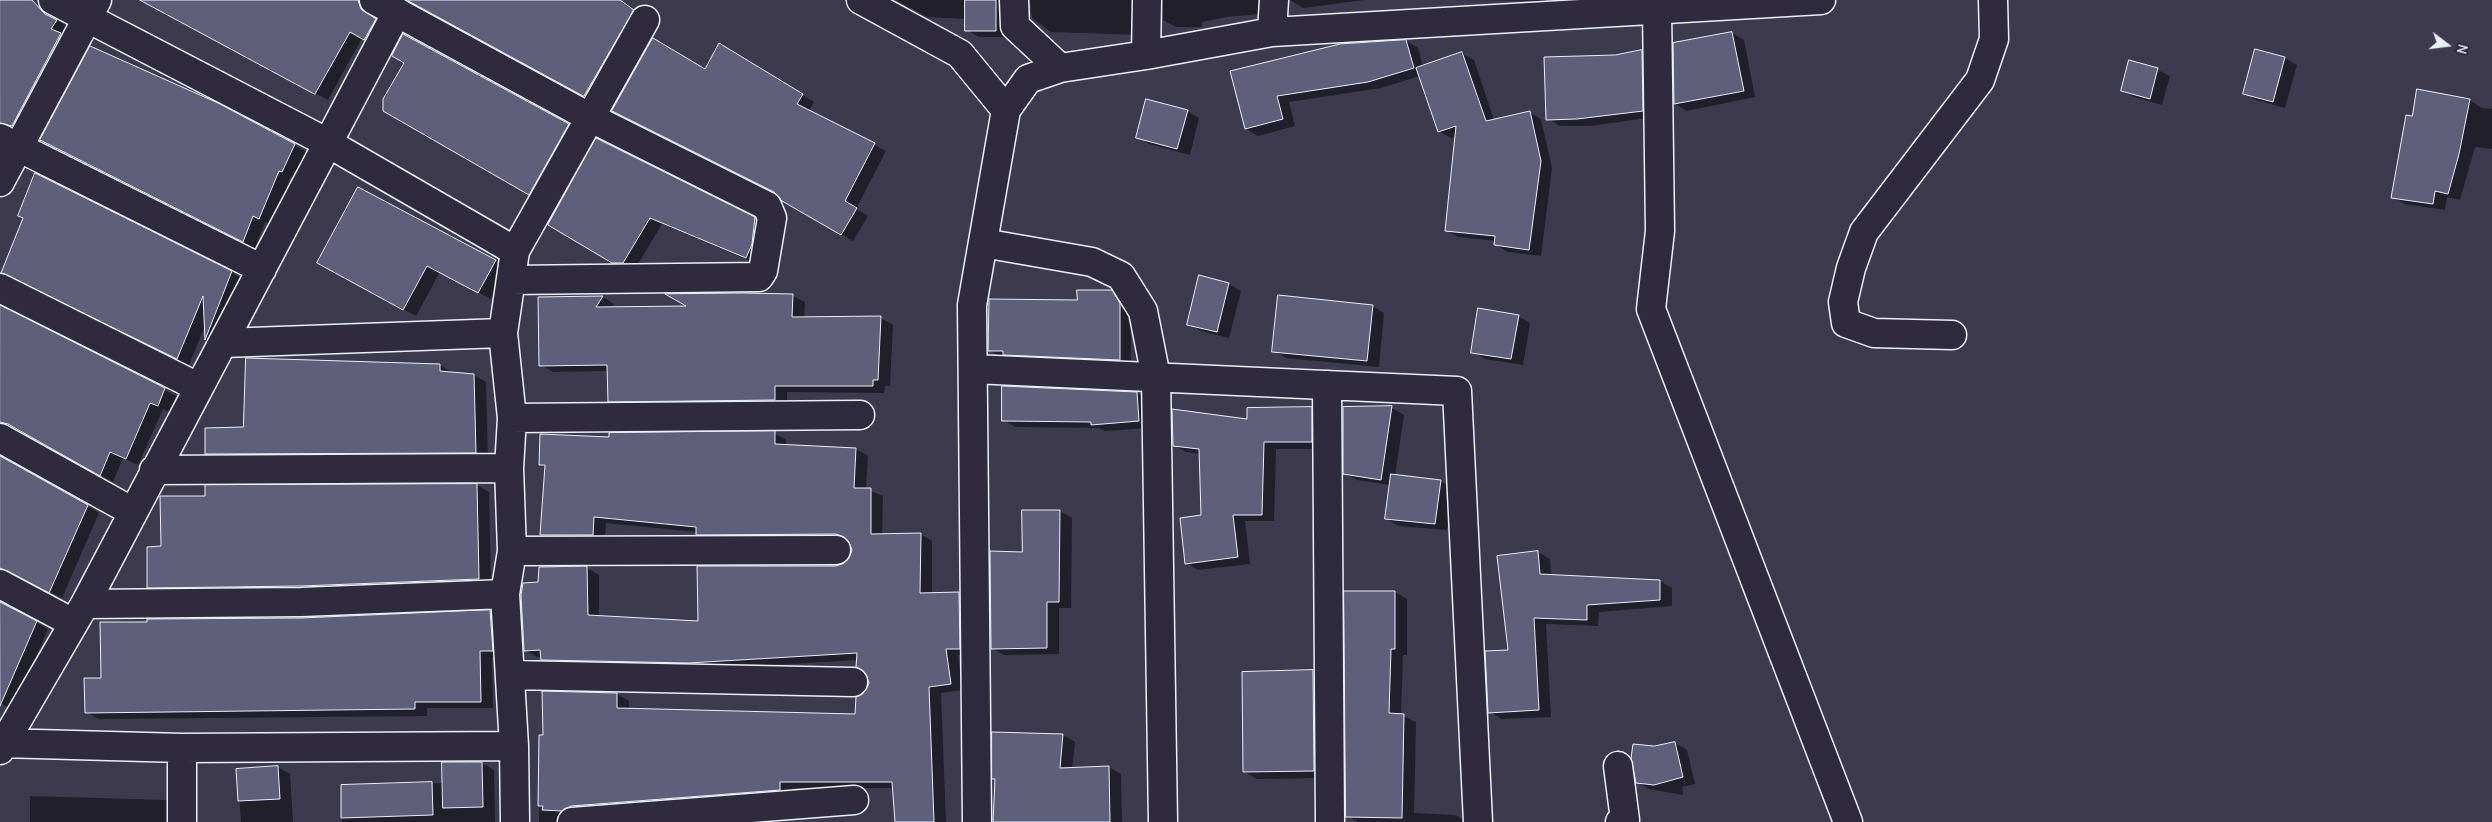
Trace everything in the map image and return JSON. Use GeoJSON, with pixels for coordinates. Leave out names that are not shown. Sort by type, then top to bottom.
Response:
{"type":"FeatureCollection","features":[{"type":"Feature","properties":{"kind":"street"},"geometry":{"type":"LineString","coordinates":[[53,0],[93,9],[515,251]]}},
{"type":"Feature","properties":{"kind":"street"},"geometry":{"type":"LineString","coordinates":[[1014,0],[1015,26],[1060,68]]}},
{"type":"Feature","properties":{"kind":"street"},"geometry":{"type":"LineString","coordinates":[[1146,55],[1147,0]]}},
{"type":"Feature","properties":{"kind":"street"},"geometry":{"type":"LineString","coordinates":[[1272,32],[1274,0]]}},
{"type":"Feature","properties":{"kind":"street"},"geometry":{"type":"LineString","coordinates":[[977,822],[972,305],[1006,110],[1028,79],[1060,68],[1146,55],[1272,32],[1407,12],[1544,8],[1657,9],[1701,3],[1821,0]]}},
{"type":"Feature","properties":{"kind":"street"},"geometry":{"type":"LineString","coordinates":[[1952,335],[1874,333],[1846,324],[1843,302],[1851,268],[1864,232],[1980,80],[1994,39],[1993,0]]}},
{"type":"Feature","properties":{"kind":"street"},"geometry":{"type":"LineString","coordinates":[[869,2],[960,54],[1006,110]]}},
{"type":"Feature","properties":{"kind":"street"},"geometry":{"type":"LineString","coordinates":[[512,280],[759,277],[761,275],[772,218],[767,206],[591,118],[385,6],[328,143],[79,614],[1,745],[182,748],[514,746]]}},
{"type":"Feature","properties":{"kind":"street"},"geometry":{"type":"LineString","coordinates":[[0,182],[9,143],[93,9]]}},
{"type":"Feature","properties":{"kind":"street"},"geometry":{"type":"LineString","coordinates":[[1657,9],[1660,231],[1651,309],[1848,822]]}},
{"type":"Feature","properties":{"kind":"street"},"geometry":{"type":"LineString","coordinates":[[515,822],[511,674],[505,594],[512,551],[509,468],[512,418],[503,333],[515,251],[645,20]]}},
{"type":"Feature","properties":{"kind":"street"},"geometry":{"type":"LineString","coordinates":[[9,143],[262,269]]}},
{"type":"Feature","properties":{"kind":"street"},"geometry":{"type":"LineString","coordinates":[[983,243],[1092,262],[1121,276],[1143,312],[1156,377],[1163,822]]}},
{"type":"Feature","properties":{"kind":"street"},"geometry":{"type":"LineString","coordinates":[[0,288],[198,387]]}},
{"type":"Feature","properties":{"kind":"street"},"geometry":{"type":"LineString","coordinates":[[223,343],[503,333]]}},
{"type":"Feature","properties":{"kind":"street"},"geometry":{"type":"LineString","coordinates":[[972,369],[1457,390],[1478,822]]}},
{"type":"Feature","properties":{"kind":"street"},"geometry":{"type":"LineString","coordinates":[[1328,385],[1330,822]]}},
{"type":"Feature","properties":{"kind":"street"},"geometry":{"type":"LineString","coordinates":[[512,418],[860,415]]}},
{"type":"Feature","properties":{"kind":"street"},"geometry":{"type":"LineString","coordinates":[[0,438],[133,512]]}},
{"type":"Feature","properties":{"kind":"street"},"geometry":{"type":"LineString","coordinates":[[154,470],[509,468]]}},
{"type":"Feature","properties":{"kind":"street"},"geometry":{"type":"LineString","coordinates":[[512,551],[836,550]]}},
{"type":"Feature","properties":{"kind":"street"},"geometry":{"type":"LineString","coordinates":[[0,584],[79,614],[300,602],[505,594]]}},
{"type":"Feature","properties":{"kind":"street"},"geometry":{"type":"LineString","coordinates":[[511,674],[853,682]]}},
{"type":"Feature","properties":{"kind":"street"},"geometry":{"type":"LineString","coordinates":[[182,748],[182,822]]}},
{"type":"Feature","properties":{"kind":"street"},"geometry":{"type":"LineString","coordinates":[[1618,766],[1625,820],[1620,822]]}},
{"type":"Feature","properties":{"kind":"street"},"geometry":{"type":"LineString","coordinates":[[572,822],[854,800]]}},
{"type":"Feature","properties":{"kind":"building"},"geometry":{"type":"Polygon","coordinates":[[[0,0],[32,0],[45,14],[57,20],[51,29],[61,33],[12,126],[0,123],[0,0]]]}},
{"type":"Feature","properties":{"kind":"building"},"geometry":{"type":"Polygon","coordinates":[[[140,0],[358,0],[361,9],[376,19],[364,40],[350,32],[315,94],[140,0]]]}},
{"type":"Feature","properties":{"kind":"building"},"geometry":{"type":"Polygon","coordinates":[[[407,0],[620,0],[634,10],[584,96],[407,0]]]}},
{"type":"Feature","properties":{"kind":"building"},"geometry":{"type":"Polygon","coordinates":[[[965,0],[996,0],[996,31],[965,31],[965,0]]]}},
{"type":"Feature","properties":{"kind":"building"},"geometry":{"type":"Polygon","coordinates":[[[1732,32],[1744,91],[1674,104],[1673,43],[1732,32]]]}},
{"type":"Feature","properties":{"kind":"building"},"geometry":{"type":"Polygon","coordinates":[[[403,34],[569,124],[529,195],[383,111],[383,99],[404,63],[392,56],[403,34]]]}},
{"type":"Feature","properties":{"kind":"building"},"geometry":{"type":"Polygon","coordinates":[[[653,38],[705,69],[719,43],[803,94],[797,104],[875,143],[845,201],[857,208],[841,235],[782,201],[774,192],[612,111],[653,38]]]}},
{"type":"Feature","properties":{"kind":"building"},"geometry":{"type":"Polygon","coordinates":[[[1406,40],[1414,68],[1368,82],[1277,96],[1283,119],[1245,129],[1230,71],[1340,44],[1406,40]]]}},
{"type":"Feature","properties":{"kind":"building"},"geometry":{"type":"Polygon","coordinates":[[[90,46],[218,103],[295,144],[282,172],[279,171],[259,219],[253,216],[243,242],[40,140],[90,46]]]}},
{"type":"Feature","properties":{"kind":"building"},"geometry":{"type":"Polygon","coordinates":[[[2255,49],[2285,57],[2273,102],[2243,94],[2255,49]]]}},
{"type":"Feature","properties":{"kind":"building"},"geometry":{"type":"Polygon","coordinates":[[[1642,50],[1643,111],[1577,119],[1546,120],[1544,57],[1615,55],[1642,50]]]}},
{"type":"Feature","properties":{"kind":"building"},"geometry":{"type":"Polygon","coordinates":[[[1462,52],[1486,121],[1530,111],[1541,161],[1529,250],[1494,245],[1495,236],[1445,231],[1456,126],[1438,132],[1416,68],[1462,52]]]}},
{"type":"Feature","properties":{"kind":"building"},"geometry":{"type":"Polygon","coordinates":[[[2129,60],[2158,68],[2150,99],[2121,91],[2129,60]]]}},
{"type":"Feature","properties":{"kind":"building"},"geometry":{"type":"Polygon","coordinates":[[[2417,89],[2470,99],[2459,154],[2448,194],[2435,191],[2433,204],[2391,198],[2406,115],[2412,116],[2417,89]]]}},
{"type":"Feature","properties":{"kind":"building"},"geometry":{"type":"Polygon","coordinates":[[[1146,99],[1188,110],[1177,149],[1136,138],[1146,99]]]}},
{"type":"Feature","properties":{"kind":"building"},"geometry":{"type":"Polygon","coordinates":[[[596,138],[755,217],[752,244],[746,258],[650,218],[623,263],[612,263],[548,225],[596,138]]]}},
{"type":"Feature","properties":{"kind":"building"},"geometry":{"type":"Polygon","coordinates":[[[35,173],[232,271],[205,340],[203,296],[177,359],[1,273],[23,218],[18,216],[35,173]]]}},
{"type":"Feature","properties":{"kind":"building"},"geometry":{"type":"Polygon","coordinates":[[[358,187],[496,260],[478,293],[427,266],[403,310],[317,263],[358,187]]]}},
{"type":"Feature","properties":{"kind":"building"},"geometry":{"type":"Polygon","coordinates":[[[1199,275],[1229,283],[1217,332],[1187,325],[1199,275]]]}},
{"type":"Feature","properties":{"kind":"building"},"geometry":{"type":"Polygon","coordinates":[[[1077,290],[1112,290],[1120,303],[1120,360],[1003,355],[1003,351],[988,351],[989,299],[1077,300],[1077,290]]]}},
{"type":"Feature","properties":{"kind":"building"},"geometry":{"type":"Polygon","coordinates":[[[665,294],[793,294],[792,317],[881,316],[878,380],[873,380],[873,386],[775,386],[775,400],[608,402],[607,365],[539,366],[538,297],[603,296],[596,307],[686,306],[665,294]]]}},
{"type":"Feature","properties":{"kind":"building"},"geometry":{"type":"Polygon","coordinates":[[[1278,295],[1373,305],[1367,361],[1272,352],[1278,295]]]}},
{"type":"Feature","properties":{"kind":"building"},"geometry":{"type":"Polygon","coordinates":[[[0,305],[165,388],[158,406],[150,403],[126,459],[110,452],[100,476],[8,424],[0,422],[0,305]]]}},
{"type":"Feature","properties":{"kind":"building"},"geometry":{"type":"Polygon","coordinates":[[[1478,308],[1519,315],[1511,359],[1471,353],[1478,308]]]}},
{"type":"Feature","properties":{"kind":"building"},"geometry":{"type":"Polygon","coordinates":[[[246,358],[440,364],[440,371],[474,374],[476,453],[205,454],[205,428],[243,427],[246,358]]]}},
{"type":"Feature","properties":{"kind":"building"},"geometry":{"type":"Polygon","coordinates":[[[1002,386],[1137,392],[1139,421],[1091,425],[1091,422],[1002,421],[1002,386]]]}},
{"type":"Feature","properties":{"kind":"building"},"geometry":{"type":"Polygon","coordinates":[[[1392,406],[1381,480],[1343,474],[1343,407],[1392,406]]]}},
{"type":"Feature","properties":{"kind":"building"},"geometry":{"type":"Polygon","coordinates":[[[1312,407],[1312,442],[1264,442],[1262,515],[1233,515],[1238,557],[1185,564],[1180,518],[1201,515],[1199,449],[1173,446],[1172,409],[1247,419],[1247,408],[1312,407]]]}},
{"type":"Feature","properties":{"kind":"building"},"geometry":{"type":"Polygon","coordinates":[[[775,431],[775,444],[856,448],[854,488],[871,488],[871,534],[921,533],[920,593],[959,592],[960,649],[946,649],[951,684],[929,687],[934,822],[895,822],[892,782],[780,782],[780,790],[571,806],[562,811],[542,810],[543,806],[538,806],[539,735],[543,735],[542,691],[617,693],[617,708],[855,714],[856,697],[866,690],[869,683],[866,674],[856,667],[857,653],[689,663],[541,660],[540,650],[524,651],[521,595],[523,583],[538,582],[539,567],[587,566],[588,615],[698,621],[697,566],[836,566],[844,563],[849,558],[852,550],[849,542],[844,537],[836,534],[696,535],[696,527],[594,517],[593,535],[540,535],[545,465],[539,465],[540,434],[609,437],[609,433],[775,431]]]}},
{"type":"Feature","properties":{"kind":"building"},"geometry":{"type":"Polygon","coordinates":[[[0,456],[88,505],[49,593],[0,568],[0,456]]]}},
{"type":"Feature","properties":{"kind":"building"},"geometry":{"type":"Polygon","coordinates":[[[1391,474],[1441,480],[1435,524],[1385,519],[1391,474]]]}},
{"type":"Feature","properties":{"kind":"building"},"geometry":{"type":"Polygon","coordinates":[[[477,484],[479,579],[301,586],[147,588],[147,547],[161,546],[160,496],[205,496],[205,485],[477,484]]]}},
{"type":"Feature","properties":{"kind":"building"},"geometry":{"type":"Polygon","coordinates":[[[1022,510],[1060,510],[1059,602],[1047,602],[1047,648],[991,649],[990,551],[1022,552],[1022,510]]]}},
{"type":"Feature","properties":{"kind":"building"},"geometry":{"type":"Polygon","coordinates":[[[1538,551],[1540,574],[1660,580],[1660,600],[1587,605],[1587,620],[1534,618],[1539,710],[1488,713],[1485,651],[1508,650],[1497,556],[1538,551]]]}},
{"type":"Feature","properties":{"kind":"building"},"geometry":{"type":"Polygon","coordinates":[[[1344,591],[1395,591],[1395,649],[1391,649],[1389,713],[1404,714],[1402,818],[1346,817],[1344,591]]]}},
{"type":"Feature","properties":{"kind":"building"},"geometry":{"type":"Polygon","coordinates":[[[0,602],[37,621],[0,706],[0,602]]]}},
{"type":"Feature","properties":{"kind":"building"},"geometry":{"type":"Polygon","coordinates":[[[490,610],[493,651],[480,651],[481,702],[415,702],[415,709],[85,713],[84,678],[101,678],[100,622],[147,622],[147,619],[301,618],[490,610]]]}},
{"type":"Feature","properties":{"kind":"building"},"geometry":{"type":"Polygon","coordinates":[[[1313,670],[1314,771],[1243,772],[1242,672],[1313,670]]]}},
{"type":"Feature","properties":{"kind":"building"},"geometry":{"type":"Polygon","coordinates":[[[992,732],[1063,734],[1060,768],[1109,766],[1110,822],[993,822],[995,779],[992,779],[992,732]]]}},
{"type":"Feature","properties":{"kind":"building"},"geometry":{"type":"Polygon","coordinates":[[[1675,742],[1683,777],[1654,785],[1636,783],[1631,758],[1633,744],[1654,746],[1675,742]]]}},
{"type":"Feature","properties":{"kind":"building"},"geometry":{"type":"Polygon","coordinates":[[[442,762],[482,762],[483,807],[443,808],[442,762]]]}},
{"type":"Feature","properties":{"kind":"building"},"geometry":{"type":"Polygon","coordinates":[[[278,766],[280,799],[238,801],[236,769],[278,766]]]}},
{"type":"Feature","properties":{"kind":"building"},"geometry":{"type":"Polygon","coordinates":[[[432,782],[433,815],[341,818],[341,785],[432,782]]]}}]}
